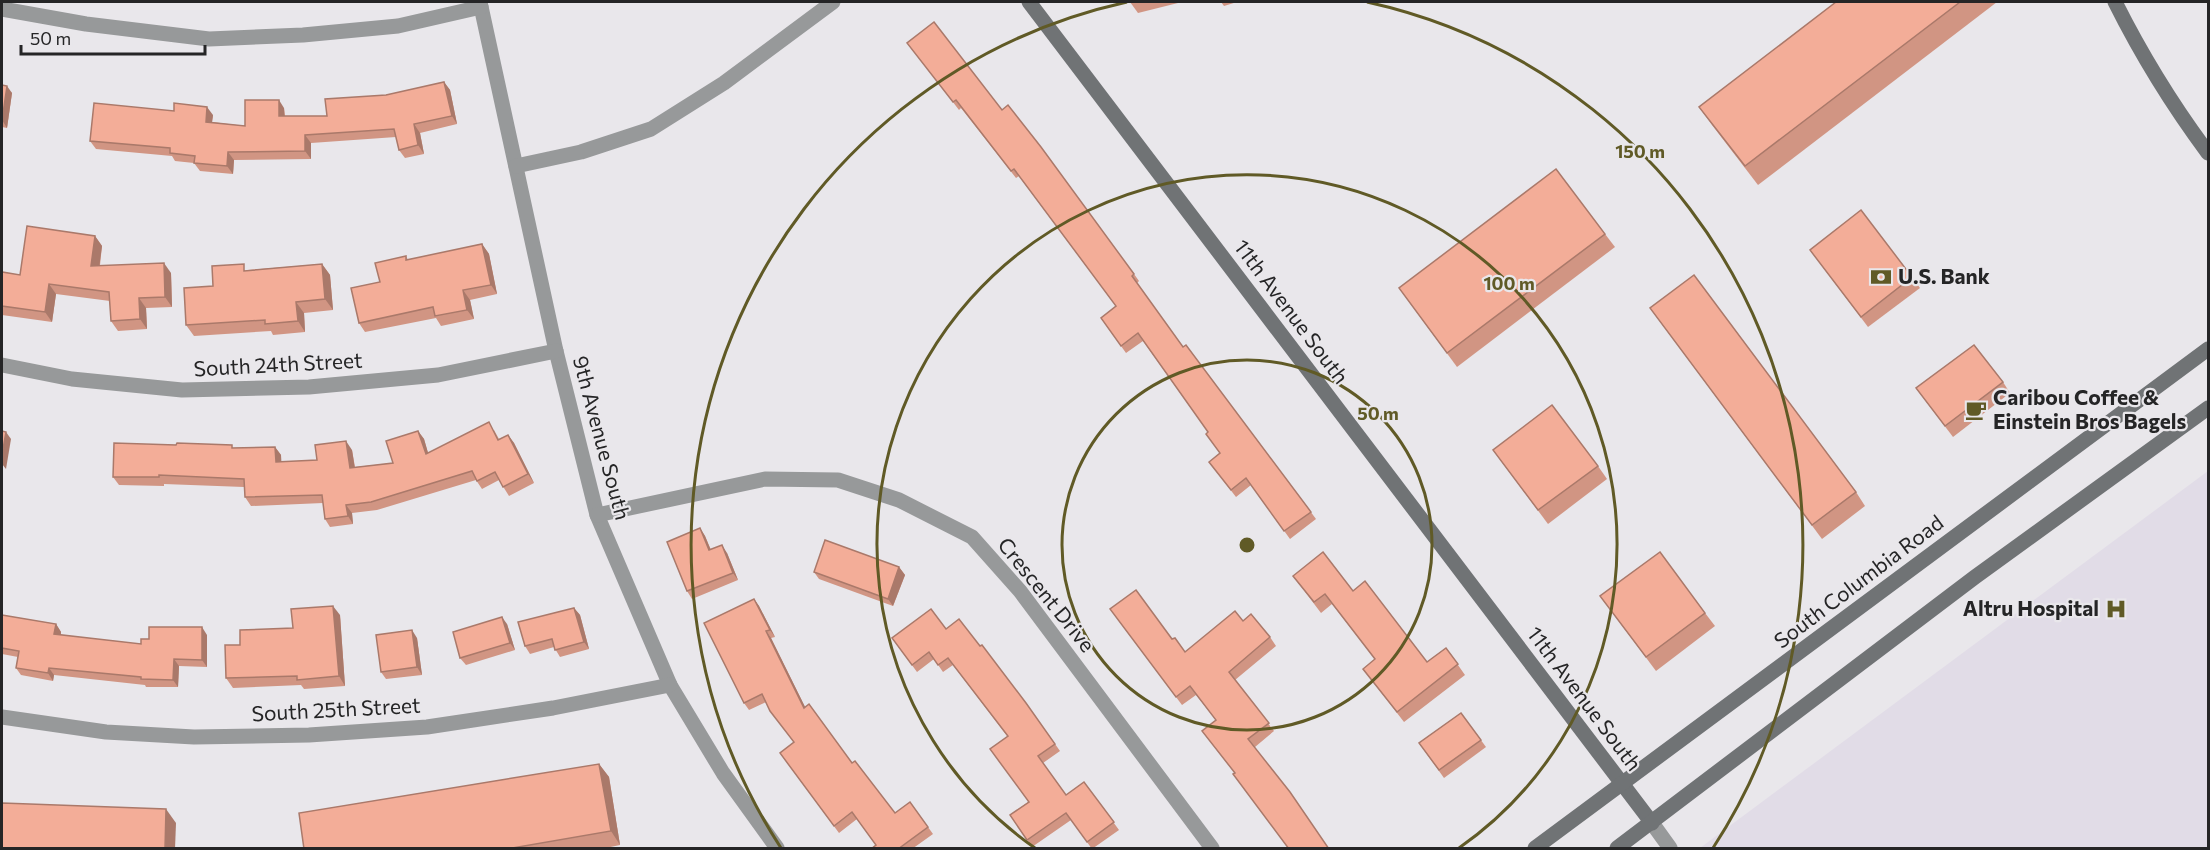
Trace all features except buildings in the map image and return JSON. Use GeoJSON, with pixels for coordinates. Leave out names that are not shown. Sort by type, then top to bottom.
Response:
{"type":"FeatureCollection","features":[{"type":"Feature","properties":{"kind":"main road","name":"11th Avenue South"},"geometry":{"type":"LineString","coordinates":[[1029,2],[1652,823]]}},
{"type":"Feature","properties":{"kind":"main road"},"geometry":{"type":"LineString","coordinates":[[2115,2],[2138,44],[2208,153]]}},
{"type":"Feature","properties":{"kind":"main road","name":"South Columbia Road"},"geometry":{"type":"LineString","coordinates":[[1535,849],[2208,349]]}},
{"type":"Feature","properties":{"kind":"main road"},"geometry":{"type":"LineString","coordinates":[[1617,849],[1975,577],[2208,408]]}},
{"type":"Feature","properties":{"kind":"street"},"geometry":{"type":"LineString","coordinates":[[516,166],[581,152],[651,129],[724,83],[833,2]]}},
{"type":"Feature","properties":{"kind":"street"},"geometry":{"type":"LineString","coordinates":[[2,9],[86,24],[209,39],[303,35],[398,26],[481,4]]}},
{"type":"Feature","properties":{"kind":"street","name":"9th Avenue South"},"geometry":{"type":"LineString","coordinates":[[481,4],[556,351],[597,515],[670,685],[723,773],[777,849]]}},
{"type":"Feature","properties":{"kind":"street","name":"South 24th Street"},"geometry":{"type":"LineString","coordinates":[[2,365],[72,379],[182,390],[309,387],[438,375],[556,351]]}},
{"type":"Feature","properties":{"kind":"street","name":"Crescent Drive"},"geometry":{"type":"LineString","coordinates":[[597,515],[765,479],[838,480],[899,500],[972,537],[1020,591],[1212,849]]}},
{"type":"Feature","properties":{"kind":"street","name":"South 25th Street"},"geometry":{"type":"LineString","coordinates":[[2,717],[106,732],[194,738],[309,735],[428,727],[553,708],[670,685]]}},
{"type":"Feature","properties":{"kind":"street","name":"11th Avenue South"},"geometry":{"type":"LineString","coordinates":[[1652,823],[1670,849]]}},
{"type":"Feature","properties":{"kind":"shaded area","name":"Altru Hospital"},"geometry":{"type":"Polygon","coordinates":[[[2208,471],[2208,848],[1700,848],[1739,819],[2208,471]]]}},
{"type":"Feature","properties":{"kind":"place","name":"U.S. Bank"},"geometry":{"type":"Point","coordinates":[1881,277]}},
{"type":"Feature","properties":{"kind":"place","name":"Caribou Coffee & Einstein Bros Bagels"},"geometry":{"type":"Point","coordinates":[1976,410]}},
{"type":"Feature","properties":{"kind":"place","name":"Altru Hospital"},"geometry":{"type":"Point","coordinates":[2116,609]}}]}
